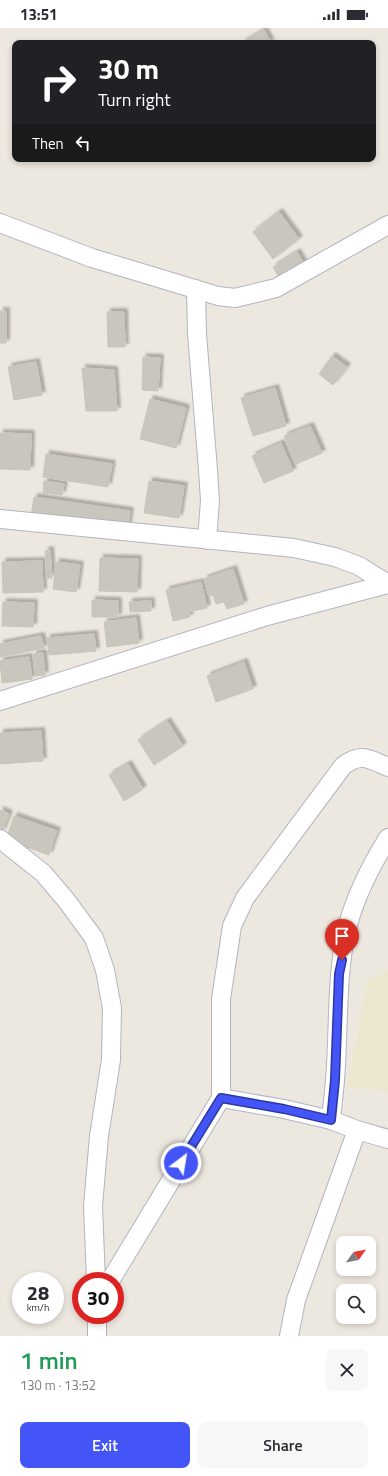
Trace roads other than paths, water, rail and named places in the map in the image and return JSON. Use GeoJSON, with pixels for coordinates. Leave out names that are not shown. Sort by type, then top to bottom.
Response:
{"type":"FeatureCollection","features":[{"type":"Feature","properties":{"kind":"street"},"geometry":{"type":"LineString","coordinates":[[0,223],[56,243],[92,258],[218,296],[235,298],[276,288],[388,225]]}},
{"type":"Feature","properties":{"kind":"street"},"geometry":{"type":"LineString","coordinates":[[196,289],[197,334],[210,501],[207,540]]}},
{"type":"Feature","properties":{"kind":"street"},"geometry":{"type":"LineString","coordinates":[[0,520],[294,548],[328,556],[359,566],[388,584]]}},
{"type":"Feature","properties":{"kind":"street"},"geometry":{"type":"LineString","coordinates":[[0,702],[260,618],[388,584]]}},
{"type":"Feature","properties":{"kind":"street"},"geometry":{"type":"LineString","coordinates":[[115,1272],[221,1098],[221,999],[232,926],[245,898],[343,766],[352,759],[360,757],[368,758],[388,768]]}},
{"type":"Feature","properties":{"kind":"street"},"geometry":{"type":"LineString","coordinates":[[331,1120],[335,1080],[339,974],[347,931],[359,894],[388,838]]}},
{"type":"Feature","properties":{"kind":"street"},"geometry":{"type":"LineString","coordinates":[[0,839],[43,873],[66,900],[94,938],[105,970],[112,1008],[111,1060],[100,1136],[93,1206],[96,1272]]}},
{"type":"Feature","properties":{"kind":"street"},"geometry":{"type":"LineString","coordinates":[[221,1098],[284,1109],[331,1120],[388,1140]]}},
{"type":"Feature","properties":{"kind":"street"},"geometry":{"type":"LineString","coordinates":[[289,1336],[296,1300],[357,1130]]}},
{"type":"Feature","properties":{"kind":"street"},"geometry":{"type":"LineString","coordinates":[[97,1324],[97,1336]]}}]}
